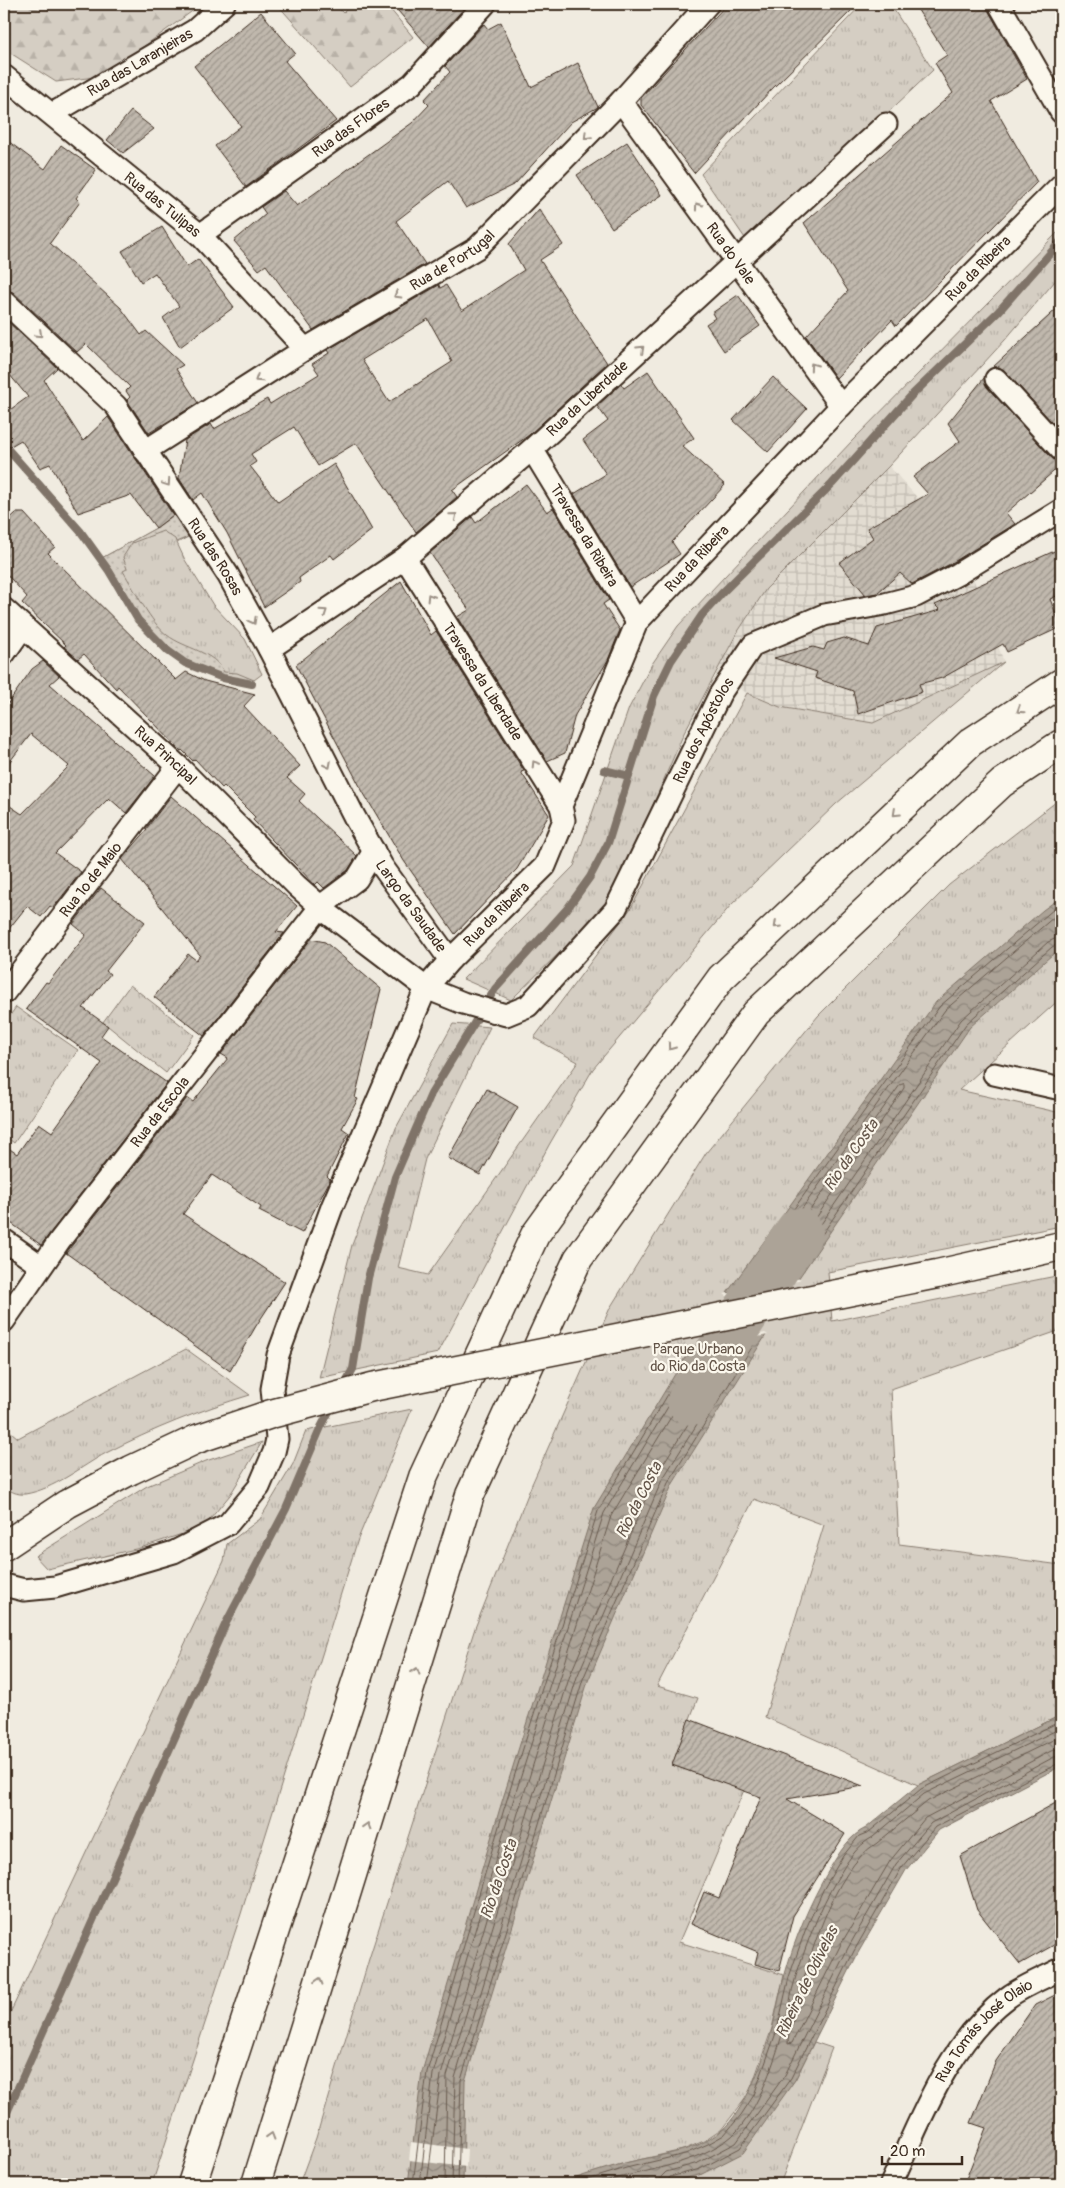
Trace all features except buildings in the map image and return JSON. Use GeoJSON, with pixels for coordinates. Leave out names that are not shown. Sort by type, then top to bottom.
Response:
{"type":"FeatureCollection","features":[{"type":"Feature","properties":{"kind":"main road"},"geometry":{"type":"LineString","coordinates":[[192,2184],[423,1476],[535,1235],[721,978],[971,742],[1061,683]]}},
{"type":"Feature","properties":{"kind":"main road"},"geometry":{"type":"LineString","coordinates":[[256,2184],[470,1495],[578,1259],[756,1014],[1002,783],[1061,744]]}},
{"type":"Feature","properties":{"kind":"main road"},"geometry":{"type":"LineString","coordinates":[[4,1546],[67,1504],[131,1470],[197,1439],[271,1414],[372,1387],[937,1274],[1061,1246]]}},
{"type":"Feature","properties":{"kind":"street","name":"Rua das Laranjeiras"},"geometry":{"type":"LineString","coordinates":[[52,114],[195,30],[224,4]]}},
{"type":"Feature","properties":{"kind":"street","name":"Rua das Flores"},"geometry":{"type":"LineString","coordinates":[[200,235],[412,84],[485,4]]}},
{"type":"Feature","properties":{"kind":"street","name":"Rua de Portugal"},"geometry":{"type":"LineString","coordinates":[[145,451],[305,349],[477,248],[621,101],[708,4]]}},
{"type":"Feature","properties":{"kind":"street"},"geometry":{"type":"LineString","coordinates":[[999,4],[1061,112]]}},
{"type":"Feature","properties":{"kind":"street","name":"Rua das Tulipas"},"geometry":{"type":"LineString","coordinates":[[4,76],[200,235],[305,349]]}},
{"type":"Feature","properties":{"kind":"street","name":"Rua do Vale"},"geometry":{"type":"LineString","coordinates":[[621,101],[738,260],[841,406]]}},
{"type":"Feature","properties":{"kind":"street","name":"Rua da Liberdade"},"geometry":{"type":"LineString","coordinates":[[269,649],[405,558],[532,449],[886,124]]}},
{"type":"Feature","properties":{"kind":"street","name":"Rua da Ribeira"},"geometry":{"type":"LineString","coordinates":[[4,1585],[24,1590],[55,1587],[174,1552],[228,1524],[259,1487],[274,1452],[277,1439],[272,1389],[278,1355],[332,1207],[426,988],[450,960],[545,866],[564,820],[561,806],[637,622],[841,406],[1061,185]]}},
{"type":"Feature","properties":{"kind":"street","name":"Rua das Rosas"},"geometry":{"type":"LineString","coordinates":[[4,301],[116,406],[228,575],[269,649],[374,852]]}},
{"type":"Feature","properties":{"kind":"street"},"geometry":{"type":"LineString","coordinates":[[996,379],[1061,450]]}},
{"type":"Feature","properties":{"kind":"street","name":"Travessa da Ribeira"},"geometry":{"type":"LineString","coordinates":[[532,449],[637,622]]}},
{"type":"Feature","properties":{"kind":"street","name":"Rua dos Apóstolos"},"geometry":{"type":"LineString","coordinates":[[426,988],[463,1003],[506,1015],[528,1006],[615,910],[720,694],[754,645],[824,615],[885,604],[916,596],[958,574],[1061,510]]}},
{"type":"Feature","properties":{"kind":"street","name":"Travessa da Liberdade"},"geometry":{"type":"LineString","coordinates":[[405,558],[561,806]]}},
{"type":"Feature","properties":{"kind":"street","name":"Rua Principal"},"geometry":{"type":"LineString","coordinates":[[4,610],[178,766],[298,886],[330,915],[426,988]]}},
{"type":"Feature","properties":{"kind":"street"},"geometry":{"type":"LineString","coordinates":[[4,654],[23,627]]}},
{"type":"Feature","properties":{"kind":"street","name":"Rua 1º de Maio"},"geometry":{"type":"LineString","coordinates":[[4,993],[178,766]]}},
{"type":"Feature","properties":{"kind":"street","name":"Rua da Escola"},"geometry":{"type":"LineString","coordinates":[[4,1321],[41,1266],[321,906],[357,879],[374,852]]}},
{"type":"Feature","properties":{"kind":"street","name":"Largo da Saudade"},"geometry":{"type":"LineString","coordinates":[[374,852],[450,960]]}},
{"type":"Feature","properties":{"kind":"street"},"geometry":{"type":"LineString","coordinates":[[994,1074],[1061,1089]]}},
{"type":"Feature","properties":{"kind":"street"},"geometry":{"type":"LineString","coordinates":[[4,1240],[41,1266]]}},
{"type":"Feature","properties":{"kind":"street","name":"Rua Tomás José Olaio"},"geometry":{"type":"LineString","coordinates":[[891,2184],[946,2069],[975,2027],[1007,1998],[1061,1969]]}},
{"type":"Feature","properties":{"kind":"shaded area"},"geometry":{"type":"Polygon","coordinates":[[[889,466],[962,548],[1004,662],[873,723],[780,707],[747,693],[715,674],[737,633],[766,589],[889,466]]]}},
{"type":"Feature","properties":{"kind":"green space"},"geometry":{"type":"Polygon","coordinates":[[[4,4],[202,4],[110,71],[95,77],[56,82],[4,49],[4,4]]]}},
{"type":"Feature","properties":{"kind":"green space"},"geometry":{"type":"Polygon","coordinates":[[[277,4],[334,4],[343,13],[352,4],[386,4],[413,37],[350,87],[277,4]]]}},
{"type":"Feature","properties":{"kind":"green space"},"geometry":{"type":"Polygon","coordinates":[[[862,4],[890,4],[933,70],[749,244],[701,174],[862,4]]]}},
{"type":"Feature","properties":{"kind":"green space"},"geometry":{"type":"Polygon","coordinates":[[[1061,229],[1061,274],[1005,340],[889,466],[766,589],[737,633],[684,733],[611,902],[511,1000],[463,979],[574,866],[629,708],[652,664],[678,626],[852,441],[1061,229]]]}},
{"type":"Feature","properties":{"kind":"green space"},"geometry":{"type":"Polygon","coordinates":[[[178,512],[188,537],[177,543],[185,560],[213,605],[245,639],[262,674],[250,683],[217,675],[202,669],[187,662],[159,643],[137,618],[100,559],[156,528],[178,512]]]}},
{"type":"Feature","properties":{"kind":"green space"},"geometry":{"type":"Polygon","coordinates":[[[178,512],[188,537],[176,542],[175,539],[163,531],[132,543],[123,557],[127,569],[123,571],[161,630],[174,640],[213,659],[224,672],[237,673],[254,680],[250,683],[217,675],[202,669],[187,662],[159,643],[137,618],[100,559],[156,528],[178,512]]]}},
{"type":"Feature","properties":{"kind":"green space"},"geometry":{"type":"Polygon","coordinates":[[[1004,662],[836,804],[731,905],[593,1069],[549,1145],[438,1353],[319,1378],[352,1245],[396,1128],[453,1024],[490,1027],[425,1159],[398,1268],[428,1275],[578,1062],[534,1038],[631,908],[747,693],[780,707],[873,723],[1004,662]]]}},
{"type":"Feature","properties":{"kind":"green space","name":"Parque Urbano do Rio da Costa"},"geometry":{"type":"Polygon","coordinates":[[[1061,798],[1061,998],[959,1090],[1061,1113],[1061,1226],[828,1272],[832,1321],[1061,1275],[1061,1330],[891,1389],[899,1544],[1061,1565],[1061,1715],[918,1785],[765,1717],[824,1525],[754,1499],[657,1686],[698,1698],[672,1765],[744,1790],[679,1942],[784,1975],[772,2028],[749,2094],[721,2130],[706,2140],[683,2150],[625,2163],[560,2184],[299,2184],[316,2138],[369,1959],[475,1628],[532,1484],[610,1308],[706,1153],[818,1016],[949,885],[1061,798]]]}},
{"type":"Feature","properties":{"kind":"green space"},"geometry":{"type":"Polygon","coordinates":[[[130,985],[194,1035],[166,1073],[103,1022],[130,985]]]}},
{"type":"Feature","properties":{"kind":"green space"},"geometry":{"type":"Polygon","coordinates":[[[16,1007],[78,1050],[14,1143],[4,1135],[4,1024],[16,1007]]]}},
{"type":"Feature","properties":{"kind":"green space"},"geometry":{"type":"Polygon","coordinates":[[[186,1349],[250,1395],[195,1414],[141,1436],[106,1453],[57,1483],[36,1492],[22,1494],[4,1487],[4,1426],[18,1438],[186,1349]]]}},
{"type":"Feature","properties":{"kind":"green space"},"geometry":{"type":"Polygon","coordinates":[[[412,1409],[358,1539],[240,1917],[152,2184],[4,2184],[4,2026],[224,1561],[227,1544],[260,1519],[293,1464],[306,1431],[412,1409]]]}},
{"type":"Feature","properties":{"kind":"green space"},"geometry":{"type":"Polygon","coordinates":[[[262,1442],[230,1495],[206,1524],[140,1548],[47,1569],[35,1556],[147,1486],[206,1461],[262,1442]]]}},
{"type":"Feature","properties":{"kind":"green space"},"geometry":{"type":"Polygon","coordinates":[[[814,2042],[832,2048],[780,2184],[663,2184],[702,2174],[795,2080],[814,2042]]]}},
{"type":"Feature","properties":{"kind":"water"},"geometry":{"type":"Polygon","coordinates":[[[1061,897],[1061,947],[970,1027],[798,1279],[727,1293],[936,1002],[1043,910],[1061,897]]]}},
{"type":"Feature","properties":{"kind":"water"},"geometry":{"type":"Polygon","coordinates":[[[766,1335],[672,1485],[588,1681],[465,2081],[463,2184],[408,2184],[422,2072],[500,1808],[594,1508],[689,1351],[766,1335]]]}},
{"type":"Feature","properties":{"kind":"water","name":"Ribeira de Odivelas"},"geometry":{"type":"Polygon","coordinates":[[[1061,1715],[1061,1766],[939,1830],[906,1870],[858,1953],[795,2080],[743,2153],[702,2174],[663,2184],[560,2184],[625,2163],[687,2149],[711,2138],[721,2131],[739,2110],[760,2067],[773,2026],[783,1980],[798,1934],[822,1882],[845,1846],[854,1836],[918,1785],[1061,1715]]]}},
{"type":"Feature","properties":{"kind":"pier"},"geometry":{"type":"Polygon","coordinates":[[[801,1278],[798,1281],[727,1296],[724,1294],[801,1278]]]}},
{"type":"Feature","properties":{"kind":"pier"},"geometry":{"type":"Polygon","coordinates":[[[765,1333],[768,1335],[685,1352],[688,1349],[765,1333]]]}},
{"type":"Feature","properties":{"kind":"pier"},"geometry":{"type":"Polygon","coordinates":[[[411,2142],[467,2149],[466,2167],[409,2160],[411,2142]]]}},
{"type":"Feature","properties":{"kind":"waterway"},"geometry":{"type":"LineString","coordinates":[[343,1387],[353,1369],[368,1278],[395,1177],[431,1094],[495,989],[567,909],[590,877],[608,843],[654,696],[671,661],[702,615],[723,592],[832,484],[912,395],[999,311],[1061,241]]}},
{"type":"Feature","properties":{"kind":"waterway"},"geometry":{"type":"LineString","coordinates":[[4,445],[81,532],[109,571],[138,620],[168,651],[185,663],[223,678],[252,684]]}},
{"type":"Feature","properties":{"kind":"waterway"},"geometry":{"type":"LineString","coordinates":[[604,770],[629,776]]}},
{"type":"Feature","properties":{"kind":"waterway","name":"Rio da Costa"},"geometry":{"type":"LineString","coordinates":[[691,1401],[709,1368],[799,1232]]}},
{"type":"Feature","properties":{"kind":"waterway"},"geometry":{"type":"LineString","coordinates":[[4,2119],[226,1623],[286,1509],[321,1427],[333,1404]]}}]}
